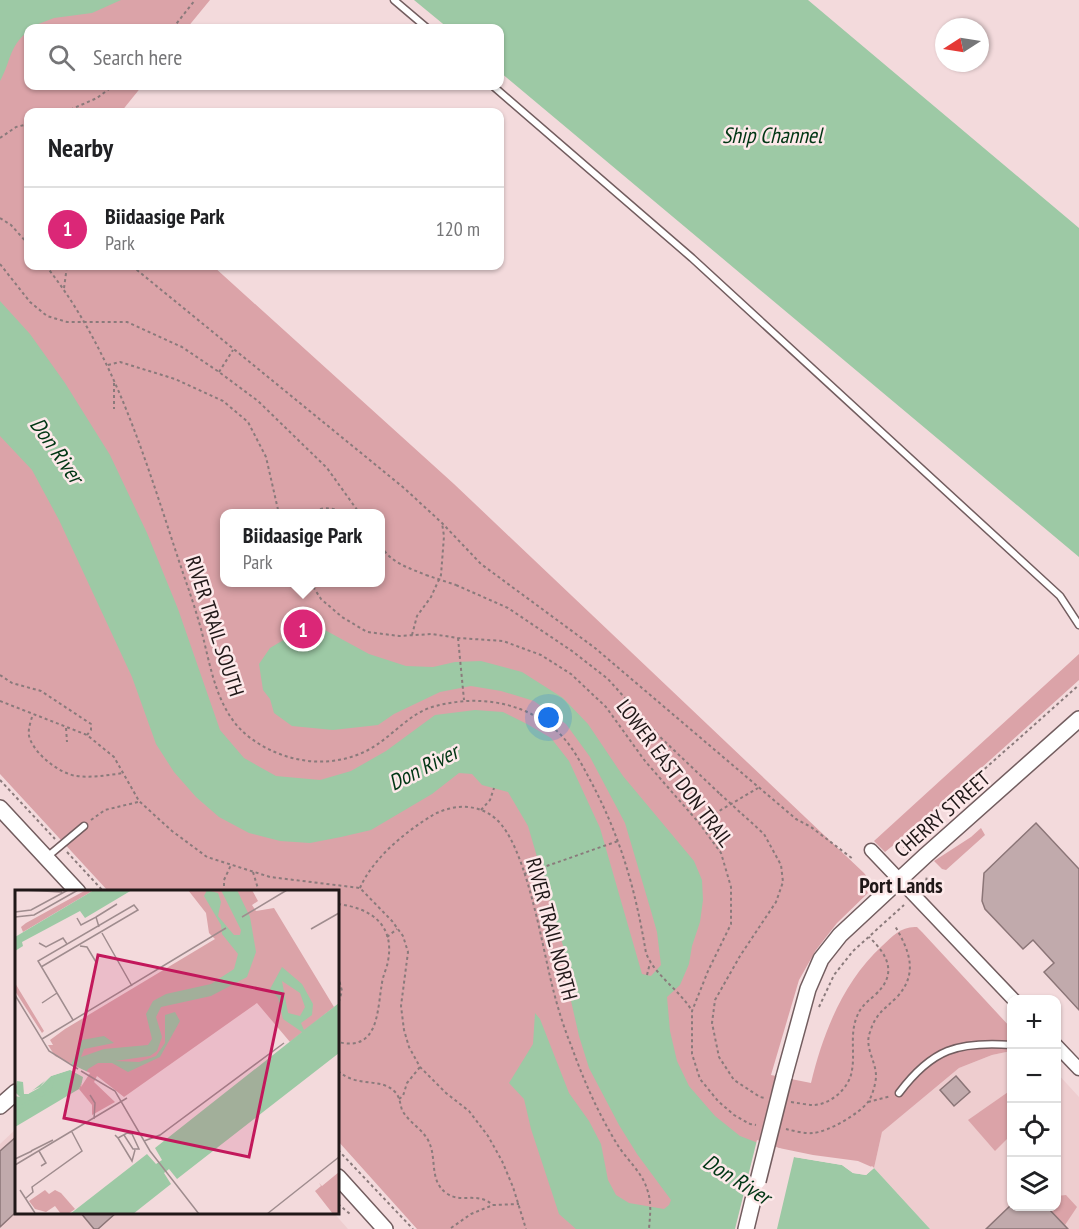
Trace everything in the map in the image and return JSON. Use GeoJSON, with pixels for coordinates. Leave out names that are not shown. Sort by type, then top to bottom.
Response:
{"type":"FeatureCollection","features":[{"type":"Feature","properties":{"kind":"street","name":"CHERRY STREET"},"geometry":{"type":"LineString","coordinates":[[758,1181],[808,988],[821,959],[840,935],[899,880],[1079,719]]}},
{"type":"Feature","properties":{"kind":"street"},"geometry":{"type":"LineString","coordinates":[[0,808],[77,890]]}},
{"type":"Feature","properties":{"kind":"street"},"geometry":{"type":"LineString","coordinates":[[872,850],[1010,995]]}},
{"type":"Feature","properties":{"kind":"street"},"geometry":{"type":"LineString","coordinates":[[1060,1049],[1079,1070]]}},
{"type":"Feature","properties":{"kind":"street"},"geometry":{"type":"LineString","coordinates":[[0,1106],[15,1093]]}},
{"type":"Feature","properties":{"kind":"street"},"geometry":{"type":"LineString","coordinates":[[339,1178],[385,1229]]}},
{"type":"Feature","properties":{"kind":"street"},"geometry":{"type":"LineString","coordinates":[[746,1229],[753,1200]]}},
{"type":"Feature","properties":{"kind":"lane"},"geometry":{"type":"LineString","coordinates":[[394,0],[422,24]]}},
{"type":"Feature","properties":{"kind":"lane"},"geometry":{"type":"LineString","coordinates":[[497,90],[692,258],[1060,596],[1079,625]]}},
{"type":"Feature","properties":{"kind":"lane"},"geometry":{"type":"LineString","coordinates":[[47,858],[84,826]]}},
{"type":"Feature","properties":{"kind":"lane"},"geometry":{"type":"LineString","coordinates":[[899,1092],[926,1062],[947,1050],[969,1044],[1007,1045]]}},
{"type":"Feature","properties":{"kind":"path"},"geometry":{"type":"LineString","coordinates":[[176,24],[195,0]]}},
{"type":"Feature","properties":{"kind":"path"},"geometry":{"type":"LineString","coordinates":[[74,108],[97,98],[108,90]]}},
{"type":"Feature","properties":{"kind":"path"},"geometry":{"type":"LineString","coordinates":[[0,138],[24,124]]}},
{"type":"Feature","properties":{"kind":"path"},"geometry":{"type":"LineString","coordinates":[[0,218],[24,240]]}},
{"type":"Feature","properties":{"kind":"path"},"geometry":{"type":"LineString","coordinates":[[0,264],[30,302],[47,316],[67,322],[127,322],[182,347],[219,372],[258,401],[327,468],[357,509]]}},
{"type":"Feature","properties":{"kind":"path"},"geometry":{"type":"LineString","coordinates":[[49,270],[64,288],[108,365],[120,362],[176,379],[223,401],[248,422],[266,457],[278,509]]}},
{"type":"Feature","properties":{"kind":"path"},"geometry":{"type":"LineString","coordinates":[[64,288],[66,270]]}},
{"type":"Feature","properties":{"kind":"path"},"geometry":{"type":"LineString","coordinates":[[137,270],[404,488],[481,564],[595,648],[758,788],[796,819],[811,827],[853,859]]}},
{"type":"Feature","properties":{"kind":"path"},"geometry":{"type":"LineString","coordinates":[[219,372],[233,350]]}},
{"type":"Feature","properties":{"kind":"path","name":"RIVER TRAIL SOUTH"},"geometry":{"type":"LineString","coordinates":[[108,365],[169,531],[200,625],[214,681],[225,708],[236,724],[250,738],[283,756],[310,762],[342,760],[369,750],[401,725],[430,708],[464,698],[515,706],[533,715],[554,729],[570,747],[602,802],[619,841],[633,885],[650,963]]}},
{"type":"Feature","properties":{"kind":"path"},"geometry":{"type":"LineString","coordinates":[[114,380],[114,409]]}},
{"type":"Feature","properties":{"kind":"path"},"geometry":{"type":"LineString","coordinates":[[318,509],[323,507],[335,509]]}},
{"type":"Feature","properties":{"kind":"path"},"geometry":{"type":"LineString","coordinates":[[412,636],[417,616],[431,597],[441,575],[444,536],[442,523]]}},
{"type":"Feature","properties":{"kind":"path","name":"LOWER EAST DON TRAIL"},"geometry":{"type":"LineString","coordinates":[[386,555],[402,566],[456,585],[508,608],[535,624],[608,679],[658,735],[764,834],[781,866],[783,882],[776,902],[740,956],[716,1000],[712,1023],[719,1057],[734,1080],[760,1097],[771,1099]]}},
{"type":"Feature","properties":{"kind":"path","name":"LOWER EAST DON TRAIL"},"geometry":{"type":"LineString","coordinates":[[313,587],[321,599],[342,617],[367,632],[399,636],[432,634],[503,641],[541,655],[571,674],[606,707],[645,760],[722,853],[731,887],[731,924],[708,970],[692,1011],[692,1054],[700,1079],[718,1101],[750,1124],[760,1126]]}},
{"type":"Feature","properties":{"kind":"path"},"geometry":{"type":"LineString","coordinates":[[458,638],[464,698]]}},
{"type":"Feature","properties":{"kind":"path"},"geometry":{"type":"LineString","coordinates":[[0,675],[12,683],[41,691],[91,724],[91,730],[87,735]]}},
{"type":"Feature","properties":{"kind":"path"},"geometry":{"type":"LineString","coordinates":[[910,854],[904,847],[907,838],[1079,686]]}},
{"type":"Feature","properties":{"kind":"path"},"geometry":{"type":"LineString","coordinates":[[0,701],[87,735],[114,757],[139,801],[172,831],[207,857],[270,877],[360,888],[398,929],[408,952],[408,967],[401,1006],[409,1047],[420,1067],[446,1093],[469,1111],[488,1136],[502,1161],[526,1229]]}},
{"type":"Feature","properties":{"kind":"path"},"geometry":{"type":"LineString","coordinates":[[33,715],[29,727],[30,740],[37,750],[55,766],[74,776],[93,777],[124,773]]}},
{"type":"Feature","properties":{"kind":"path"},"geometry":{"type":"LineString","coordinates":[[66,728],[67,742]]}},
{"type":"Feature","properties":{"kind":"path"},"geometry":{"type":"LineString","coordinates":[[0,780],[103,890]]}},
{"type":"Feature","properties":{"kind":"path"},"geometry":{"type":"LineString","coordinates":[[360,888],[373,864],[407,833],[434,814],[459,806],[481,810],[490,800],[494,788]]}},
{"type":"Feature","properties":{"kind":"path"},"geometry":{"type":"LineString","coordinates":[[699,823],[758,788]]}},
{"type":"Feature","properties":{"kind":"path"},"geometry":{"type":"LineString","coordinates":[[84,826],[105,810],[139,801]]}},
{"type":"Feature","properties":{"kind":"path","name":"RIVER TRAIL NORTH"},"geometry":{"type":"LineString","coordinates":[[481,810],[498,820],[509,836],[524,874],[567,1037],[585,1082],[617,1144],[642,1178],[651,1203],[649,1229]]}},
{"type":"Feature","properties":{"kind":"path"},"geometry":{"type":"LineString","coordinates":[[524,874],[619,841]]}},
{"type":"Feature","properties":{"kind":"path"},"geometry":{"type":"LineString","coordinates":[[224,890],[224,880],[231,865]]}},
{"type":"Feature","properties":{"kind":"path"},"geometry":{"type":"LineString","coordinates":[[923,889],[927,875],[924,869]]}},
{"type":"Feature","properties":{"kind":"path"},"geometry":{"type":"LineString","coordinates":[[253,872],[260,890]]}},
{"type":"Feature","properties":{"kind":"path"},"geometry":{"type":"LineString","coordinates":[[339,903],[370,912],[383,925],[387,937],[388,960],[382,983],[378,1017],[372,1030],[358,1042],[348,1044],[339,1042]]}},
{"type":"Feature","properties":{"kind":"path"},"geometry":{"type":"LineString","coordinates":[[815,1016],[834,975],[853,951],[896,912]]}},
{"type":"Feature","properties":{"kind":"path"},"geometry":{"type":"LineString","coordinates":[[868,1102],[876,1078],[868,1036],[878,1015],[908,981],[910,963],[905,944],[895,926]]}},
{"type":"Feature","properties":{"kind":"path"},"geometry":{"type":"LineString","coordinates":[[387,937],[398,929]]}},
{"type":"Feature","properties":{"kind":"path"},"geometry":{"type":"LineString","coordinates":[[782,1100],[815,1105],[829,1101],[843,1089],[852,1071],[852,1041],[860,1008],[876,995],[887,979],[889,970],[884,951],[869,937]]}},
{"type":"Feature","properties":{"kind":"path"},"geometry":{"type":"LineString","coordinates":[[650,963],[684,998],[692,1011]]}},
{"type":"Feature","properties":{"kind":"path"},"geometry":{"type":"LineString","coordinates":[[647,975],[650,963]]}},
{"type":"Feature","properties":{"kind":"path"},"geometry":{"type":"LineString","coordinates":[[339,980],[342,991],[339,1002]]}},
{"type":"Feature","properties":{"kind":"path"},"geometry":{"type":"LineString","coordinates":[[399,1099],[403,1096],[407,1083],[420,1067]]}},
{"type":"Feature","properties":{"kind":"path"},"geometry":{"type":"LineString","coordinates":[[339,1072],[354,1081],[387,1085],[399,1099],[402,1109],[428,1141],[433,1154],[434,1174],[441,1188],[453,1197],[486,1199],[493,1205]]}},
{"type":"Feature","properties":{"kind":"path"},"geometry":{"type":"LineString","coordinates":[[782,1129],[813,1133],[840,1124],[868,1102],[885,1099],[899,1092]]}},
{"type":"Feature","properties":{"kind":"path"},"geometry":{"type":"LineString","coordinates":[[339,1150],[413,1229]]}},
{"type":"Feature","properties":{"kind":"path"},"geometry":{"type":"LineString","coordinates":[[451,1228],[471,1214],[493,1205],[519,1204]]}},
{"type":"Feature","properties":{"kind":"shaded area"},"geometry":{"type":"Polygon","coordinates":[[[0,0],[210,0],[190,24],[24,24],[24,90],[139,90],[124,108],[24,108],[24,270],[217,270],[454,484],[868,878],[866,890],[868,893],[837,923],[816,950],[799,980],[771,1075],[811,1083],[828,1027],[856,976],[882,946],[898,932],[911,927],[917,927],[922,932],[1007,1024],[1007,1052],[959,1068],[882,1132],[874,1168],[858,1161],[813,1155],[755,1143],[733,1229],[417,1229],[339,1142],[339,890],[107,890],[0,774],[0,0]]]}},
{"type":"Feature","properties":{"kind":"shaded area"},"geometry":{"type":"Polygon","coordinates":[[[1079,654],[1079,680],[939,806],[904,834],[900,843],[896,843],[885,852],[874,841],[1079,654]]]}},
{"type":"Feature","properties":{"kind":"shaded area"},"geometry":{"type":"Polygon","coordinates":[[[981,828],[985,835],[946,870],[934,861],[971,837],[981,828]]]}},
{"type":"Feature","properties":{"kind":"shaded area"},"geometry":{"type":"Polygon","coordinates":[[[1007,1052],[1007,1211],[1061,1211],[1061,1077],[1079,1097],[1079,1229],[930,1229],[874,1168],[882,1132],[959,1068],[1007,1052]]]}},
{"type":"Feature","properties":{"kind":"shaded area"},"geometry":{"type":"Polygon","coordinates":[[[1007,1093],[1007,1139],[995,1151],[968,1120],[1007,1093]]]}},
{"type":"Feature","properties":{"kind":"shaded area"},"geometry":{"type":"Polygon","coordinates":[[[15,1130],[15,1214],[335,1214],[348,1229],[0,1229],[0,1144],[15,1130]]]}},
{"type":"Feature","properties":{"kind":"shaded area"},"geometry":{"type":"Polygon","coordinates":[[[1066,1195],[1077,1207],[1065,1225],[1050,1211],[1061,1211],[1061,1196],[1066,1195]]]}},
{"type":"Feature","properties":{"kind":"water"},"geometry":{"type":"Polygon","coordinates":[[[0,0],[121,0],[92,13],[54,18],[38,24],[24,24],[24,35],[13,49],[0,81],[0,0]]]}},
{"type":"Feature","properties":{"kind":"water","name":"Ship Channel"},"geometry":{"type":"Polygon","coordinates":[[[414,0],[808,0],[1079,228],[1079,557],[504,75],[504,24],[443,24],[414,0]]]}},
{"type":"Feature","properties":{"kind":"water","name":"Don River"},"geometry":{"type":"Polygon","coordinates":[[[0,301],[30,334],[65,383],[110,455],[147,533],[178,609],[220,730],[244,758],[276,776],[320,780],[351,771],[386,751],[435,715],[475,710],[503,712],[527,724],[551,738],[569,761],[600,828],[642,974],[651,976],[661,965],[657,932],[625,823],[590,757],[566,724],[534,701],[501,691],[471,686],[440,692],[394,714],[378,725],[333,730],[292,726],[274,713],[270,699],[263,690],[259,664],[270,648],[312,623],[369,654],[406,666],[433,667],[455,662],[481,661],[522,672],[563,698],[588,724],[623,776],[694,861],[702,880],[703,900],[700,922],[689,964],[680,985],[667,997],[670,1031],[677,1061],[689,1086],[715,1116],[740,1136],[794,1157],[842,1165],[853,1173],[866,1175],[874,1168],[930,1229],[576,1229],[559,1214],[531,1129],[524,1099],[509,1083],[533,1044],[535,1013],[540,1019],[569,1093],[589,1121],[601,1144],[608,1180],[616,1195],[629,1203],[664,1209],[671,1200],[637,1154],[589,1068],[569,992],[564,949],[528,826],[508,792],[482,785],[472,774],[459,773],[432,794],[371,830],[310,843],[280,841],[249,833],[219,817],[196,797],[174,772],[156,744],[132,677],[59,520],[32,470],[0,436],[0,301]]]}},
{"type":"Feature","properties":{"kind":"pier"},"geometry":{"type":"Polygon","coordinates":[[[757,1140],[795,1154],[843,1162],[854,1170],[865,1172],[872,1166],[874,1168],[866,1175],[853,1173],[842,1165],[794,1157],[777,1229],[735,1229],[757,1140]]]}},
{"type":"Feature","properties":{"kind":"building"},"geometry":{"type":"Polygon","coordinates":[[[1036,823],[1079,869],[1079,1010],[1044,972],[1054,963],[1033,940],[1023,949],[985,909],[982,901],[984,873],[1036,823]]]}},
{"type":"Feature","properties":{"kind":"building"},"geometry":{"type":"Polygon","coordinates":[[[956,1076],[970,1092],[954,1106],[940,1090],[956,1076]]]}},
{"type":"Feature","properties":{"kind":"building"},"geometry":{"type":"Polygon","coordinates":[[[15,1138],[15,1213],[0,1227],[0,1151],[15,1138]]]}},
{"type":"Feature","properties":{"kind":"building"},"geometry":{"type":"Polygon","coordinates":[[[1007,1209],[1007,1211],[1051,1211],[1068,1229],[986,1229],[1007,1209]]]}},
{"type":"Feature","properties":{"kind":"building"},"geometry":{"type":"Polygon","coordinates":[[[82,1214],[115,1214],[98,1229],[94,1229],[82,1214]]]}},
{"type":"Feature","properties":{"kind":"place","name":"Biidaasige Park"},"geometry":{"type":"Point","coordinates":[303,629]}},
{"type":"Feature","properties":{"kind":"district","name":"Port Lands"},"geometry":{"type":"Point","coordinates":[901,885]}}]}
